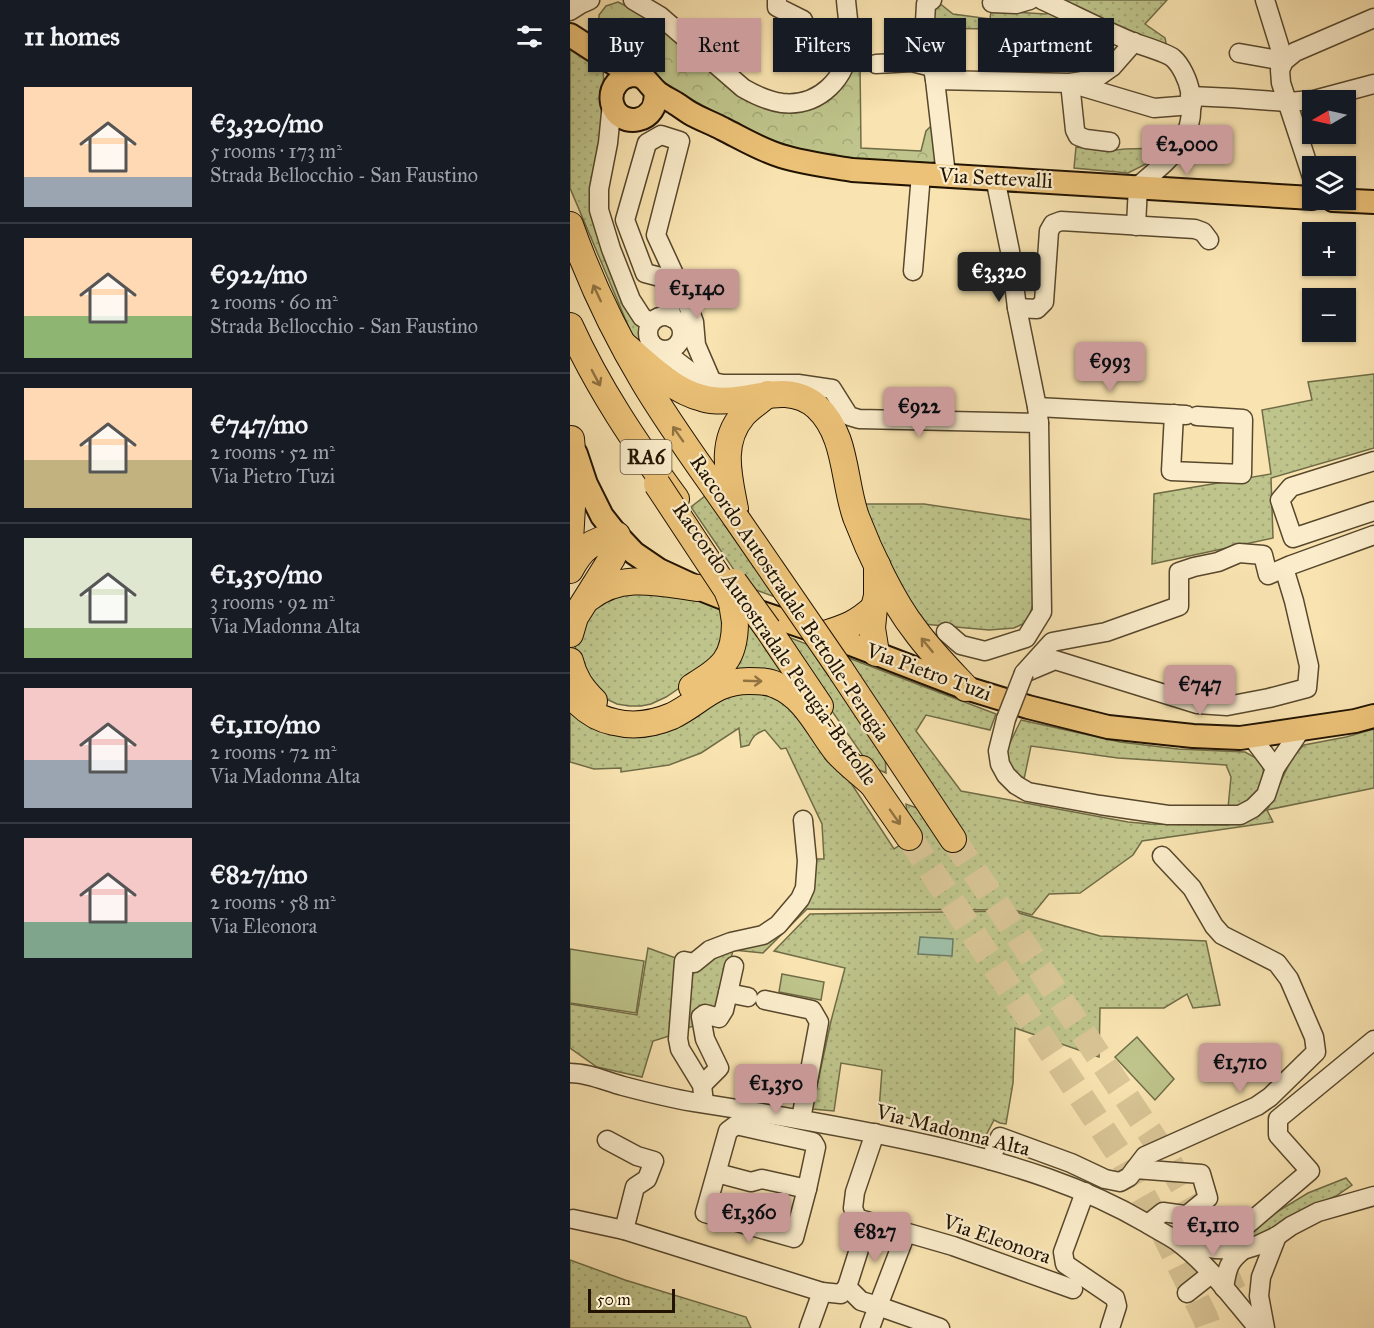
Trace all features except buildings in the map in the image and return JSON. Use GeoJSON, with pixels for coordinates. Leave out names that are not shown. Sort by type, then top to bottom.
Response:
{"type":"FeatureCollection","features":[{"type":"Feature","properties":{"kind":"highway","name":"Raccordo Autostradale Bettolle-Perugia"},"geometry":{"type":"LineString","coordinates":[[570,225],[596,291],[644,382],[953,839]]}},
{"type":"Feature","properties":{"kind":"highway","name":"Raccordo Autostradale Perugia-Bettolle"},"geometry":{"type":"LineString","coordinates":[[570,326],[603,390],[633,438],[768,629],[909,837]]}},
{"type":"Feature","properties":{"kind":"highway"},"geometry":{"type":"LineString","coordinates":[[624,345],[675,387],[703,399],[723,401],[781,393],[798,396],[815,405],[828,419],[837,434],[856,515],[877,565],[885,604],[897,617],[895,629],[890,638],[876,653]]}},
{"type":"Feature","properties":{"kind":"highway"},"geometry":{"type":"LineString","coordinates":[[736,518],[728,474],[728,445],[743,415],[768,394]]}},
{"type":"Feature","properties":{"kind":"highway"},"geometry":{"type":"LineString","coordinates":[[570,437],[574,473],[570,541]]}},
{"type":"Feature","properties":{"kind":"highway"},"geometry":{"type":"LineString","coordinates":[[570,661],[575,678],[581,687],[604,708],[626,714],[651,712],[666,705],[722,666],[735,639],[732,603],[727,590],[657,484],[633,438]]}},
{"type":"Feature","properties":{"kind":"highway"},"geometry":{"type":"LineString","coordinates":[[570,570],[586,547],[593,542],[617,536],[616,549],[612,558],[575,617],[570,634]]}},
{"type":"Feature","properties":{"kind":"highway"},"geometry":{"type":"LineString","coordinates":[[586,600],[601,590],[622,582],[698,588]]}},
{"type":"Feature","properties":{"kind":"highway"},"geometry":{"type":"LineString","coordinates":[[825,634],[850,626],[885,604]]}},
{"type":"Feature","properties":{"kind":"highway"},"geometry":{"type":"LineString","coordinates":[[885,604],[920,637],[966,688]]}},
{"type":"Feature","properties":{"kind":"highway"},"geometry":{"type":"LineString","coordinates":[[570,692],[579,704],[592,714],[604,720],[628,725],[660,721],[674,715],[711,690],[731,682],[761,681],[776,685],[792,694],[807,708],[838,753],[871,783]]}},
{"type":"Feature","properties":{"kind":"main road","name":"Via Settevalli"},"geometry":{"type":"LineString","coordinates":[[570,35],[621,68],[616,112],[620,116],[624,118],[647,107],[690,113],[779,156],[852,170],[1302,197]]}},
{"type":"Feature","properties":{"kind":"main road","name":"Via Settevalli"},"geometry":{"type":"LineString","coordinates":[[618,88],[641,76],[651,84],[647,107]]}},
{"type":"Feature","properties":{"kind":"main road"},"geometry":{"type":"LineString","coordinates":[[1356,201],[1374,202]]}},
{"type":"Feature","properties":{"kind":"main road","name":"Via Pietro Tuzi"},"geometry":{"type":"LineString","coordinates":[[570,437],[586,484],[602,516],[617,536],[643,560],[698,588],[966,688],[1028,707],[1108,727],[1193,736],[1240,738],[1355,721],[1374,716]]}},
{"type":"Feature","properties":{"kind":"street"},"geometry":{"type":"LineString","coordinates":[[570,11],[590,0]]}},
{"type":"Feature","properties":{"kind":"street"},"geometry":{"type":"LineString","coordinates":[[633,0],[660,16],[743,88],[757,96],[782,103],[806,100],[828,89],[836,82],[843,69],[849,43],[846,0]]}},
{"type":"Feature","properties":{"kind":"street"},"geometry":{"type":"LineString","coordinates":[[777,0],[777,7],[799,18]]}},
{"type":"Feature","properties":{"kind":"street"},"geometry":{"type":"LineString","coordinates":[[932,0],[926,4],[924,22],[946,175]]}},
{"type":"Feature","properties":{"kind":"street"},"geometry":{"type":"LineString","coordinates":[[992,3],[1016,4],[1030,0]]}},
{"type":"Feature","properties":{"kind":"street"},"geometry":{"type":"LineString","coordinates":[[1042,0],[1134,42],[1173,57],[1189,87],[1191,100],[1187,135],[1172,158],[1132,186],[1130,225]]}},
{"type":"Feature","properties":{"kind":"street"},"geometry":{"type":"LineString","coordinates":[[1265,0],[1284,61]]}},
{"type":"Feature","properties":{"kind":"street"},"geometry":{"type":"LineString","coordinates":[[1305,156],[1281,83],[1280,70],[1284,61],[1295,52],[1374,18]]}},
{"type":"Feature","properties":{"kind":"street"},"geometry":{"type":"LineString","coordinates":[[1070,83],[1095,79],[1112,67],[1134,42]]}},
{"type":"Feature","properties":{"kind":"street"},"geometry":{"type":"LineString","coordinates":[[1239,53],[1284,61]]}},
{"type":"Feature","properties":{"kind":"street"},"geometry":{"type":"LineString","coordinates":[[876,64],[912,62],[933,74],[1070,83],[1154,108],[1191,100],[1233,98],[1287,102],[1314,100],[1374,84]]}},
{"type":"Feature","properties":{"kind":"street"},"geometry":{"type":"LineString","coordinates":[[1070,83],[1075,130],[1078,136],[1110,142]]}},
{"type":"Feature","properties":{"kind":"street"},"geometry":{"type":"LineString","coordinates":[[618,88],[599,189],[599,210],[611,249],[632,300],[642,317],[651,323]]}},
{"type":"Feature","properties":{"kind":"street"},"geometry":{"type":"LineString","coordinates":[[608,143],[619,130],[647,107]]}},
{"type":"Feature","properties":{"kind":"street"},"geometry":{"type":"LineString","coordinates":[[672,318],[664,278],[645,273],[625,220],[647,143],[661,135],[680,141],[656,235],[686,300],[694,322],[696,345],[712,382]]}},
{"type":"Feature","properties":{"kind":"street"},"geometry":{"type":"LineString","coordinates":[[1167,188],[1172,158]]}},
{"type":"Feature","properties":{"kind":"street"},"geometry":{"type":"LineString","coordinates":[[913,271],[921,174]]}},
{"type":"Feature","properties":{"kind":"street"},"geometry":{"type":"LineString","coordinates":[[946,632],[961,645],[985,651],[1026,638],[1042,612],[1038,415],[1017,308],[1010,250],[995,178]]}},
{"type":"Feature","properties":{"kind":"street"},"geometry":{"type":"LineString","coordinates":[[1017,308],[1037,309],[1044,302],[1049,231],[1053,224],[1061,221],[1195,230],[1203,232],[1209,240]]}},
{"type":"Feature","properties":{"kind":"street"},"geometry":{"type":"LineString","coordinates":[[690,370],[684,359],[679,324],[665,316],[651,323],[648,328],[649,340],[656,348],[699,378],[723,384],[798,384],[832,389],[849,416],[859,419],[1174,414],[1197,410],[1242,419],[1242,474],[1171,471],[1174,414]]}},
{"type":"Feature","properties":{"kind":"street"},"geometry":{"type":"LineString","coordinates":[[662,350],[673,348],[681,339]]}},
{"type":"Feature","properties":{"kind":"street"},"geometry":{"type":"LineString","coordinates":[[1374,453],[1285,482],[1280,500],[1293,538],[1374,511]]}},
{"type":"Feature","properties":{"kind":"street"},"geometry":{"type":"LineString","coordinates":[[1280,500],[1291,487],[1374,461]]}},
{"type":"Feature","properties":{"kind":"street"},"geometry":{"type":"LineString","coordinates":[[1276,571],[1374,535]]}},
{"type":"Feature","properties":{"kind":"street"},"geometry":{"type":"LineString","coordinates":[[1024,674],[1055,660],[1197,704],[1227,706],[1307,688],[1309,666],[1294,601],[1276,571],[1263,555],[1239,553],[1218,562],[1179,572],[1179,606],[1106,632],[1052,642],[1024,674],[1006,719],[998,751],[1000,764],[1006,775],[1028,792],[1100,806],[1168,815],[1240,815],[1253,808],[1266,795],[1275,768],[1302,728]]}},
{"type":"Feature","properties":{"kind":"street"},"geometry":{"type":"LineString","coordinates":[[1251,736],[1275,768]]}},
{"type":"Feature","properties":{"kind":"street"},"geometry":{"type":"LineString","coordinates":[[703,1094],[678,1039],[684,961],[694,963],[710,950],[731,942],[763,935],[778,926],[800,899],[805,888],[807,861],[803,820]]}},
{"type":"Feature","properties":{"kind":"street"},"geometry":{"type":"LineString","coordinates":[[990,1160],[1000,1137],[1071,1163],[1106,1179],[1120,1182],[1129,1177],[1145,1156],[1227,1112],[1257,1106],[1270,1097],[1316,1052],[1314,1037],[1289,979],[1277,963],[1222,935],[1214,926],[1192,888],[1162,856]]}},
{"type":"Feature","properties":{"kind":"street"},"geometry":{"type":"LineString","coordinates":[[703,1094],[719,1068],[705,1039],[701,1017],[705,1014],[719,1018],[724,1010],[734,966]]}},
{"type":"Feature","properties":{"kind":"street"},"geometry":{"type":"LineString","coordinates":[[728,993],[812,1010],[819,1022],[789,1123]]}},
{"type":"Feature","properties":{"kind":"street"},"geometry":{"type":"LineString","coordinates":[[1148,1224],[1162,1212],[1248,1224],[1310,1171],[1278,1135],[1278,1119],[1374,1040]]}},
{"type":"Feature","properties":{"kind":"street"},"geometry":{"type":"LineString","coordinates":[[1374,1049],[1372,1055],[1374,1060]]}},
{"type":"Feature","properties":{"kind":"street","name":"Via Madonna Alta"},"geometry":{"type":"LineString","coordinates":[[573,1070],[622,1086],[693,1102],[703,1094],[789,1123],[902,1138],[1043,1176],[1120,1208],[1177,1242],[1212,1274],[1258,1328]]}},
{"type":"Feature","properties":{"kind":"street"},"geometry":{"type":"LineString","coordinates":[[789,1123],[816,1147],[794,1238],[705,1214],[728,1131],[736,1125],[789,1123]]}},
{"type":"Feature","properties":{"kind":"street"},"geometry":{"type":"LineString","coordinates":[[573,1219],[624,1230],[822,1292],[841,1294],[853,1276],[862,1240],[853,1208],[855,1192],[875,1133]]}},
{"type":"Feature","properties":{"kind":"street"},"geometry":{"type":"LineString","coordinates":[[607,1140],[637,1156],[654,1161],[647,1179],[635,1187],[624,1230]]}},
{"type":"Feature","properties":{"kind":"street"},"geometry":{"type":"LineString","coordinates":[[1135,1169],[1201,1174],[1208,1198],[1186,1215]]}},
{"type":"Feature","properties":{"kind":"street"},"geometry":{"type":"LineString","coordinates":[[717,1173],[751,1182],[762,1179],[807,1189]]}},
{"type":"Feature","properties":{"kind":"street","name":"Via Madonna Alta"},"geometry":{"type":"LineString","coordinates":[[1177,1242],[1215,1249],[1243,1250],[1277,1236],[1318,1212],[1373,1191]]}},
{"type":"Feature","properties":{"kind":"street"},"geometry":{"type":"LineString","coordinates":[[1085,1192],[1063,1252],[1065,1264],[1115,1298],[1117,1305],[1110,1328]]}},
{"type":"Feature","properties":{"kind":"street","name":"Via Eleonora"},"geometry":{"type":"LineString","coordinates":[[856,1218],[953,1246],[1073,1289]]}},
{"type":"Feature","properties":{"kind":"street"},"geometry":{"type":"LineString","coordinates":[[870,1328],[906,1233]]}},
{"type":"Feature","properties":{"kind":"street"},"geometry":{"type":"LineString","coordinates":[[1265,1328],[1259,1296],[1261,1277],[1277,1236]]}},
{"type":"Feature","properties":{"kind":"street"},"geometry":{"type":"LineString","coordinates":[[1243,1250],[1231,1259],[1226,1271],[1224,1288],[1236,1289],[1248,1286],[1261,1277]]}},
{"type":"Feature","properties":{"kind":"street"},"geometry":{"type":"LineString","coordinates":[[1187,1293],[1212,1274]]}},
{"type":"Feature","properties":{"kind":"street"},"geometry":{"type":"LineString","coordinates":[[853,1276],[861,1301],[939,1328]]}},
{"type":"Feature","properties":{"kind":"street"},"geometry":{"type":"LineString","coordinates":[[809,1328],[822,1292]]}},
{"type":"Feature","properties":{"kind":"green space"},"geometry":{"type":"Polygon","coordinates":[[[1064,0],[1167,0],[1145,24],[1165,38],[1167,48],[1114,26],[1114,18],[1098,18],[1064,0]]]}},
{"type":"Feature","properties":{"kind":"green space"},"geometry":{"type":"Polygon","coordinates":[[[618,2],[645,18],[599,18],[606,6],[618,2]]]}},
{"type":"Feature","properties":{"kind":"green space"},"geometry":{"type":"Polygon","coordinates":[[[938,2],[953,14],[983,18],[978,18],[978,29],[966,29],[966,18],[932,18],[931,7],[938,2]]]}},
{"type":"Feature","properties":{"kind":"green space"},"geometry":{"type":"Polygon","coordinates":[[[991,11],[1046,14],[1052,12],[1063,18],[990,18],[991,11]]]}},
{"type":"Feature","properties":{"kind":"green space"},"geometry":{"type":"Polygon","coordinates":[[[665,33],[677,42],[677,72],[711,72],[738,96],[771,110],[795,110],[846,72],[860,72],[861,148],[921,151],[926,131],[930,127],[934,128],[938,160],[927,165],[815,155],[753,133],[669,87],[652,72],[665,72],[665,33]]]}},
{"type":"Feature","properties":{"kind":"green space"},"geometry":{"type":"Polygon","coordinates":[[[570,47],[588,58],[588,72],[603,72],[602,109],[605,113],[592,194],[633,316],[643,329],[645,346],[679,368],[696,392],[635,342],[570,188],[570,47]]]}},
{"type":"Feature","properties":{"kind":"green space"},"geometry":{"type":"Polygon","coordinates":[[[1076,147],[1107,151],[1163,148],[1150,162],[1128,173],[1074,168],[1076,147]]]}},
{"type":"Feature","properties":{"kind":"green space"},"geometry":{"type":"Polygon","coordinates":[[[1374,374],[1374,448],[1271,478],[1273,538],[1152,564],[1154,494],[1271,474],[1262,410],[1312,400],[1308,382],[1374,374]]]}},
{"type":"Feature","properties":{"kind":"green space"},"geometry":{"type":"Polygon","coordinates":[[[705,496],[778,598],[745,586],[691,507],[705,496]]]}},
{"type":"Feature","properties":{"kind":"green space"},"geometry":{"type":"Polygon","coordinates":[[[862,504],[924,504],[1032,520],[1036,596],[1027,622],[1014,628],[989,630],[923,624],[884,557],[862,504]]]}},
{"type":"Feature","properties":{"kind":"green space"},"geometry":{"type":"Polygon","coordinates":[[[641,586],[723,606],[726,643],[700,674],[666,697],[651,704],[629,706],[617,704],[602,697],[576,657],[575,640],[585,611],[641,586]]]}},
{"type":"Feature","properties":{"kind":"green space"},"geometry":{"type":"Polygon","coordinates":[[[743,616],[747,617],[791,680],[790,683],[762,675],[732,676],[715,683],[672,711],[648,720],[638,721],[618,719],[598,712],[582,700],[572,685],[570,676],[588,699],[611,714],[625,717],[653,715],[712,681],[727,667],[740,645],[743,616]]]}},
{"type":"Feature","properties":{"kind":"green space"},"geometry":{"type":"Polygon","coordinates":[[[778,633],[809,645],[885,754],[886,773],[870,766],[778,633]]]}},
{"type":"Feature","properties":{"kind":"green space"},"geometry":{"type":"Polygon","coordinates":[[[846,657],[996,714],[990,730],[926,715],[916,731],[961,791],[1128,822],[1228,825],[1267,810],[1273,822],[1142,841],[1133,855],[1080,893],[1049,894],[1032,915],[1014,910],[807,909],[763,953],[733,950],[719,1012],[702,1011],[697,1015],[696,1025],[685,1029],[691,978],[703,960],[722,949],[766,938],[784,924],[802,904],[809,888],[812,859],[824,859],[822,824],[786,748],[781,749],[765,730],[755,735],[749,745],[741,747],[739,728],[701,753],[669,765],[621,772],[621,768],[594,769],[570,762],[570,707],[606,729],[618,732],[644,732],[675,722],[698,706],[723,693],[749,687],[774,691],[798,707],[894,849],[919,833],[908,820],[906,804],[920,809],[948,851],[962,842],[882,718],[846,657]]]}},
{"type":"Feature","properties":{"kind":"green space"},"geometry":{"type":"Polygon","coordinates":[[[1021,720],[1120,742],[1178,749],[1245,752],[1256,758],[1263,767],[1264,778],[1259,792],[1245,804],[1228,808],[1231,777],[1226,765],[1118,758],[1031,746],[1023,784],[1006,761],[1007,749],[1021,720]]]}},
{"type":"Feature","properties":{"kind":"green space"},"geometry":{"type":"Polygon","coordinates":[[[1374,729],[1374,788],[1267,810],[1293,756],[1304,745],[1374,729]]]}},
{"type":"Feature","properties":{"kind":"green space"},"geometry":{"type":"Polygon","coordinates":[[[1012,911],[1100,936],[1206,941],[1220,1005],[1193,1008],[1187,994],[1164,1008],[1100,1008],[1099,1057],[1015,1028],[1013,1083],[1006,1124],[994,1120],[984,1139],[879,1110],[882,1070],[841,1063],[834,1111],[812,1109],[845,968],[774,951],[810,914],[1012,911]]]}},
{"type":"Feature","properties":{"kind":"green space"},"geometry":{"type":"Polygon","coordinates":[[[648,948],[684,961],[678,1039],[669,1036],[653,1041],[642,1077],[597,1067],[570,1048],[570,1004],[637,1015],[648,948]]]}},
{"type":"Feature","properties":{"kind":"green space"},"geometry":{"type":"Polygon","coordinates":[[[570,949],[644,961],[636,1013],[570,1003],[570,949]]]}},
{"type":"Feature","properties":{"kind":"green space"},"geometry":{"type":"Polygon","coordinates":[[[782,974],[824,982],[821,1000],[779,992],[782,974]]]}},
{"type":"Feature","properties":{"kind":"green space"},"geometry":{"type":"Polygon","coordinates":[[[1137,1037],[1174,1079],[1155,1100],[1115,1057],[1137,1037]]]}},
{"type":"Feature","properties":{"kind":"green space"},"geometry":{"type":"Polygon","coordinates":[[[1346,1178],[1352,1185],[1336,1196],[1299,1212],[1270,1230],[1235,1246],[1179,1233],[1226,1241],[1308,1193],[1346,1178]]]}},
{"type":"Feature","properties":{"kind":"green space"},"geometry":{"type":"Polygon","coordinates":[[[570,1260],[625,1280],[746,1317],[751,1328],[570,1328],[570,1260]]]}},
{"type":"Feature","properties":{"kind":"shaded area"},"geometry":{"type":"Polygon","coordinates":[[[920,937],[953,939],[952,956],[918,954],[920,937]]]}},
{"type":"Feature","properties":{"kind":"tunnel"},"geometry":{"type":"LineString","coordinates":[[909,837],[1123,1160],[1162,1229],[1209,1328]]}},
{"type":"Feature","properties":{"kind":"tunnel"},"geometry":{"type":"LineString","coordinates":[[953,839],[1165,1155],[1205,1225],[1235,1295]]}}]}
